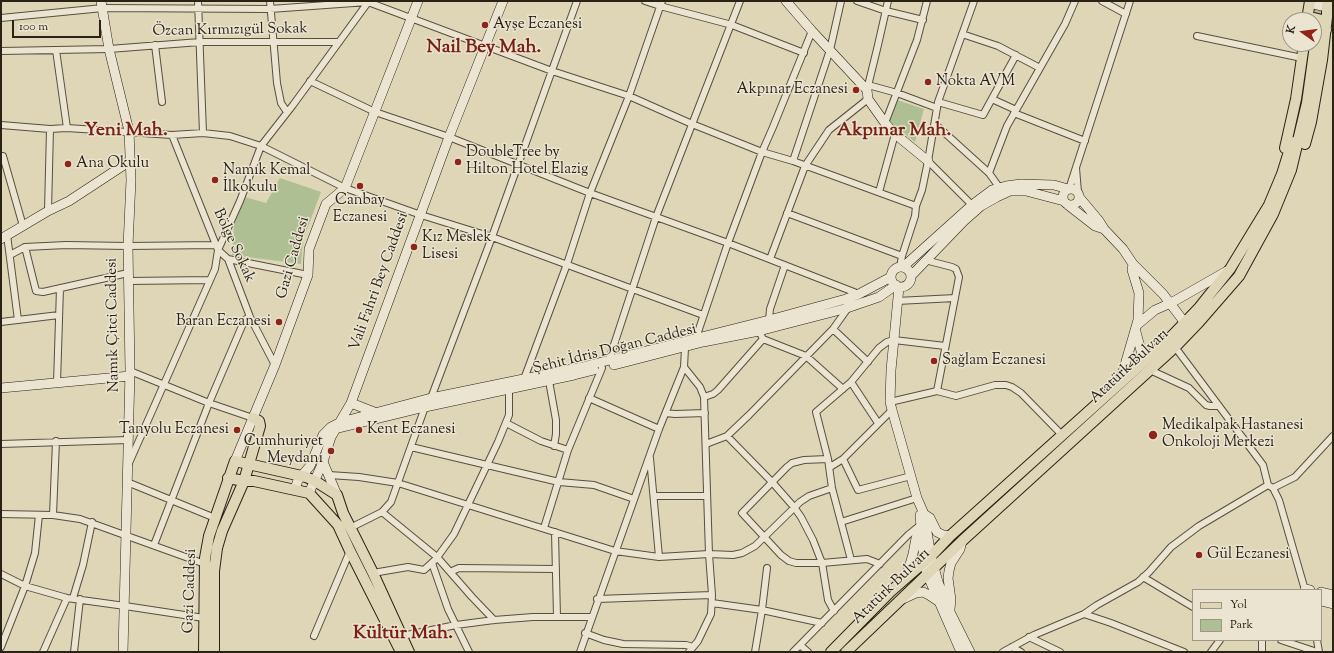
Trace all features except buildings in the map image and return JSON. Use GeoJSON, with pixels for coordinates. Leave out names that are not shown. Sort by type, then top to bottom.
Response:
{"type":"FeatureCollection","features":[{"type":"Feature","properties":{"kind":"main road","name":"Gazi Caddesi"},"geometry":{"type":"LineString","coordinates":[[204,652],[205,564],[209,536],[228,478],[275,365],[308,275],[309,249],[326,204],[345,188],[418,1]]}},
{"type":"Feature","properties":{"kind":"main road","name":"Vali Fahri Bey Caddesi"},"geometry":{"type":"LineString","coordinates":[[309,493],[323,462],[331,437],[351,403],[449,138],[503,1]]}},
{"type":"Feature","properties":{"kind":"main road"},"geometry":{"type":"LineString","coordinates":[[1310,1],[1316,6],[1329,3]]}},
{"type":"Feature","properties":{"kind":"main road"},"geometry":{"type":"LineString","coordinates":[[1309,12],[1310,1]]}},
{"type":"Feature","properties":{"kind":"main road"},"geometry":{"type":"LineString","coordinates":[[789,2],[812,31],[868,91],[885,123],[895,134],[928,161]]}},
{"type":"Feature","properties":{"kind":"main road","name":"Atatürk Bulvarı"},"geometry":{"type":"LineString","coordinates":[[1322,28],[1327,17],[1329,3]]}},
{"type":"Feature","properties":{"kind":"main road","name":"Namık Çitci Caddesi"},"geometry":{"type":"LineString","coordinates":[[102,5],[109,49],[129,132],[131,180],[128,246],[130,374],[123,652]]}},
{"type":"Feature","properties":{"kind":"main road"},"geometry":{"type":"LineString","coordinates":[[1322,20],[1325,22],[1322,28]]}},
{"type":"Feature","properties":{"kind":"main road"},"geometry":{"type":"LineString","coordinates":[[1136,328],[1155,310],[1171,303],[1230,269],[1278,171],[1291,126],[1303,52]]}},
{"type":"Feature","properties":{"kind":"main road","name":"Atatürk Bulvarı"},"geometry":{"type":"LineString","coordinates":[[846,652],[930,570],[1147,366],[1212,293],[1230,269],[1268,205],[1282,174],[1294,137],[1302,98],[1308,52]]}},
{"type":"Feature","properties":{"kind":"main road","name":"Atatürk Bulvarı"},"geometry":{"type":"LineString","coordinates":[[831,652],[890,592],[928,559],[950,536],[1120,382],[1175,347],[1239,276],[1272,214],[1291,170],[1307,103],[1317,52]]}},
{"type":"Feature","properties":{"kind":"main road"},"geometry":{"type":"LineString","coordinates":[[4,237],[48,211],[69,201],[130,161]]}},
{"type":"Feature","properties":{"kind":"main road"},"geometry":{"type":"LineString","coordinates":[[1079,195],[1075,204],[1066,203],[1026,191],[1010,192],[988,201],[974,212],[925,260],[911,276],[908,284],[905,286],[897,286],[891,280],[893,270],[902,267],[986,194],[999,188],[1014,184],[1054,184],[1068,189],[1074,189],[1079,195],[1099,221],[1104,229],[1123,249],[1132,264],[1137,267],[1171,303],[1185,323]]}},
{"type":"Feature","properties":{"kind":"main road"},"geometry":{"type":"LineString","coordinates":[[1068,189],[1063,194],[1066,203],[1095,226],[1104,229]]}},
{"type":"Feature","properties":{"kind":"main road"},"geometry":{"type":"LineString","coordinates":[[1120,382],[1136,328],[1139,294],[1132,270],[1132,264]]}},
{"type":"Feature","properties":{"kind":"main road"},"geometry":{"type":"LineString","coordinates":[[902,267],[908,270],[911,276]]}},
{"type":"Feature","properties":{"kind":"main road","name":"Şehit İdris Doğan Caddesi"},"geometry":{"type":"LineString","coordinates":[[338,426],[374,412],[431,398],[582,367],[769,320],[846,299],[859,294],[891,277]]}},
{"type":"Feature","properties":{"kind":"main road"},"geometry":{"type":"LineString","coordinates":[[897,286],[891,406],[922,512],[930,570],[939,601],[961,652]]}},
{"type":"Feature","properties":{"kind":"main road","name":"Şehit İdris Doğan Caddesi"},"geometry":{"type":"LineString","coordinates":[[338,426],[549,381],[685,348],[703,342],[761,335],[848,308],[879,296],[897,286]]}},
{"type":"Feature","properties":{"kind":"main road"},"geometry":{"type":"LineString","coordinates":[[1136,328],[1147,366]]}},
{"type":"Feature","properties":{"kind":"main road"},"geometry":{"type":"LineString","coordinates":[[1,388],[130,374]]}},
{"type":"Feature","properties":{"kind":"main road"},"geometry":{"type":"LineString","coordinates":[[351,403],[374,412]]}},
{"type":"Feature","properties":{"kind":"main road","name":"Gazi Caddesi"},"geometry":{"type":"LineString","coordinates":[[214,652],[214,571],[217,548],[222,531],[244,481],[260,426],[259,421],[253,418]]}},
{"type":"Feature","properties":{"kind":"main road"},"geometry":{"type":"LineString","coordinates":[[295,489],[298,480],[310,466],[323,435],[331,427],[338,426]]}},
{"type":"Feature","properties":{"kind":"main road"},"geometry":{"type":"LineString","coordinates":[[235,461],[302,476],[315,481],[337,496]]}},
{"type":"Feature","properties":{"kind":"main road"},"geometry":{"type":"LineString","coordinates":[[323,462],[330,475],[343,513],[373,573],[409,652]]}},
{"type":"Feature","properties":{"kind":"main road"},"geometry":{"type":"LineString","coordinates":[[228,478],[254,481],[309,493],[338,525],[401,652]]}},
{"type":"Feature","properties":{"kind":"main road"},"geometry":{"type":"LineString","coordinates":[[922,512],[930,518],[937,532],[950,536]]}},
{"type":"Feature","properties":{"kind":"main road"},"geometry":{"type":"LineString","coordinates":[[922,512],[920,516],[920,527],[928,559]]}},
{"type":"Feature","properties":{"kind":"main road"},"geometry":{"type":"LineString","coordinates":[[906,578],[920,527]]}},
{"type":"Feature","properties":{"kind":"main road"},"geometry":{"type":"LineString","coordinates":[[949,610],[951,600],[948,578],[949,571],[951,563],[960,549],[962,541]]}},
{"type":"Feature","properties":{"kind":"main road"},"geometry":{"type":"LineString","coordinates":[[930,570],[970,652]]}},
{"type":"Feature","properties":{"kind":"main road"},"geometry":{"type":"LineString","coordinates":[[900,599],[908,598],[916,593],[923,592],[939,601]]}},
{"type":"Feature","properties":{"kind":"main road"},"geometry":{"type":"LineString","coordinates":[[1322,592],[1333,595]]}},
{"type":"Feature","properties":{"kind":"main road"},"geometry":{"type":"LineString","coordinates":[[1322,601],[1333,604]]}},
{"type":"Feature","properties":{"kind":"street"},"geometry":{"type":"LineString","coordinates":[[198,1],[203,133]]}},
{"type":"Feature","properties":{"kind":"street"},"geometry":{"type":"LineString","coordinates":[[270,1],[277,83],[281,104],[287,112]]}},
{"type":"Feature","properties":{"kind":"street"},"geometry":{"type":"LineString","coordinates":[[350,528],[382,512],[391,502],[425,407],[431,398],[492,237],[577,1]]}},
{"type":"Feature","properties":{"kind":"street"},"geometry":{"type":"LineString","coordinates":[[645,1],[661,4],[732,25],[804,52]]}},
{"type":"Feature","properties":{"kind":"street"},"geometry":{"type":"LineString","coordinates":[[608,360],[656,217],[732,25],[740,1]]}},
{"type":"Feature","properties":{"kind":"street"},"geometry":{"type":"LineString","coordinates":[[793,161],[830,50],[841,1]]}},
{"type":"Feature","properties":{"kind":"street"},"geometry":{"type":"LineString","coordinates":[[857,1],[886,11],[924,20]]}},
{"type":"Feature","properties":{"kind":"street"},"geometry":{"type":"LineString","coordinates":[[770,259],[806,166],[829,130],[868,91],[888,1]]}},
{"type":"Feature","properties":{"kind":"street"},"geometry":{"type":"LineString","coordinates":[[885,123],[924,20],[927,1]]}},
{"type":"Feature","properties":{"kind":"street"},"geometry":{"type":"LineString","coordinates":[[902,267],[902,256],[922,190],[938,105],[974,1]]}},
{"type":"Feature","properties":{"kind":"street"},"geometry":{"type":"LineString","coordinates":[[988,174],[1007,126],[1065,24],[1076,1]]}},
{"type":"Feature","properties":{"kind":"street"},"geometry":{"type":"LineString","coordinates":[[1102,1],[1126,14]]}},
{"type":"Feature","properties":{"kind":"street"},"geometry":{"type":"LineString","coordinates":[[1068,189],[1130,1]]}},
{"type":"Feature","properties":{"kind":"street"},"geometry":{"type":"LineString","coordinates":[[128,466],[215,269],[216,245],[240,201],[261,146],[368,2]]}},
{"type":"Feature","properties":{"kind":"street"},"geometry":{"type":"LineString","coordinates":[[1,18],[102,5],[199,9],[270,9],[368,2],[552,71],[629,96],[692,124],[762,152],[793,161],[916,206]]}},
{"type":"Feature","properties":{"kind":"street"},"geometry":{"type":"LineString","coordinates":[[524,379],[567,264],[590,193],[629,96],[661,4]]}},
{"type":"Feature","properties":{"kind":"street"},"geometry":{"type":"LineString","coordinates":[[696,338],[728,243],[762,152],[812,31]]}},
{"type":"Feature","properties":{"kind":"street"},"geometry":{"type":"LineString","coordinates":[[962,34],[998,46],[1040,68]]}},
{"type":"Feature","properties":{"kind":"street"},"geometry":{"type":"LineString","coordinates":[[1197,36],[1302,58]]}},
{"type":"Feature","properties":{"kind":"street","name":"Özcan Kırmızıgül Sokak"},"geometry":{"type":"LineString","coordinates":[[1,51],[109,49],[200,42],[339,42]]}},
{"type":"Feature","properties":{"kind":"street"},"geometry":{"type":"LineString","coordinates":[[155,45],[162,102]]}},
{"type":"Feature","properties":{"kind":"street"},"geometry":{"type":"LineString","coordinates":[[56,50],[68,128]]}},
{"type":"Feature","properties":{"kind":"street"},"geometry":{"type":"LineString","coordinates":[[868,91],[897,94],[983,115],[1016,56]]}},
{"type":"Feature","properties":{"kind":"street"},"geometry":{"type":"LineString","coordinates":[[310,81],[375,112],[449,138],[590,193],[728,243],[859,294]]}},
{"type":"Feature","properties":{"kind":"street"},"geometry":{"type":"LineString","coordinates":[[992,99],[1015,112],[1085,141]]}},
{"type":"Feature","properties":{"kind":"street"},"geometry":{"type":"LineString","coordinates":[[935,124],[988,174],[999,188]]}},
{"type":"Feature","properties":{"kind":"street"},"geometry":{"type":"LineString","coordinates":[[1,125],[172,135],[203,133],[230,136],[261,146],[345,188],[420,216],[492,237],[703,315]]}},
{"type":"Feature","properties":{"kind":"street"},"geometry":{"type":"LineString","coordinates":[[48,211],[50,129]]}},
{"type":"Feature","properties":{"kind":"street"},"geometry":{"type":"LineString","coordinates":[[879,192],[895,134]]}},
{"type":"Feature","properties":{"kind":"street","name":"Bölge Sokak"},"geometry":{"type":"LineString","coordinates":[[172,135],[216,245],[228,259],[250,317],[275,365]]}},
{"type":"Feature","properties":{"kind":"street"},"geometry":{"type":"LineString","coordinates":[[1,156],[23,226]]}},
{"type":"Feature","properties":{"kind":"street"},"geometry":{"type":"LineString","coordinates":[[928,161],[972,205]]}},
{"type":"Feature","properties":{"kind":"street"},"geometry":{"type":"LineString","coordinates":[[1076,166],[1079,195]]}},
{"type":"Feature","properties":{"kind":"street"},"geometry":{"type":"LineString","coordinates":[[787,213],[902,256]]}},
{"type":"Feature","properties":{"kind":"street"},"geometry":{"type":"LineString","coordinates":[[4,237],[10,255],[18,320]]}},
{"type":"Feature","properties":{"kind":"street"},"geometry":{"type":"LineString","coordinates":[[10,255],[25,247],[66,245],[216,245]]}},
{"type":"Feature","properties":{"kind":"street"},"geometry":{"type":"LineString","coordinates":[[25,247],[36,291],[43,292],[128,277],[210,280]]}},
{"type":"Feature","properties":{"kind":"street"},"geometry":{"type":"LineString","coordinates":[[228,259],[308,275]]}},
{"type":"Feature","properties":{"kind":"street"},"geometry":{"type":"LineString","coordinates":[[925,260],[952,267],[956,269],[960,276],[937,391]]}},
{"type":"Feature","properties":{"kind":"street"},"geometry":{"type":"LineString","coordinates":[[769,320],[770,309],[785,265]]}},
{"type":"Feature","properties":{"kind":"street"},"geometry":{"type":"LineString","coordinates":[[57,383],[60,288]]}},
{"type":"Feature","properties":{"kind":"street"},"geometry":{"type":"LineString","coordinates":[[897,301],[955,298]]}},
{"type":"Feature","properties":{"kind":"street"},"geometry":{"type":"LineString","coordinates":[[706,444],[727,436],[833,329],[848,308]]}},
{"type":"Feature","properties":{"kind":"street"},"geometry":{"type":"LineString","coordinates":[[1,322],[59,316]]}},
{"type":"Feature","properties":{"kind":"street"},"geometry":{"type":"LineString","coordinates":[[154,545],[209,404],[242,326],[250,317]]}},
{"type":"Feature","properties":{"kind":"street"},"geometry":{"type":"LineString","coordinates":[[833,329],[868,362]]}},
{"type":"Feature","properties":{"kind":"street"},"geometry":{"type":"LineString","coordinates":[[704,397],[713,394],[718,390],[761,335],[806,356],[843,389]]}},
{"type":"Feature","properties":{"kind":"street"},"geometry":{"type":"LineString","coordinates":[[852,560],[832,488],[830,467],[816,412],[851,382],[879,348],[887,342],[894,340],[945,346]]}},
{"type":"Feature","properties":{"kind":"street"},"geometry":{"type":"LineString","coordinates":[[1175,347],[1263,465],[1270,486],[1279,500],[1307,589]]}},
{"type":"Feature","properties":{"kind":"street"},"geometry":{"type":"LineString","coordinates":[[580,652],[585,633],[659,428],[684,367],[685,348]]}},
{"type":"Feature","properties":{"kind":"street"},"geometry":{"type":"LineString","coordinates":[[1147,366],[1189,388],[1206,405],[1219,406]]}},
{"type":"Feature","properties":{"kind":"street"},"geometry":{"type":"LineString","coordinates":[[684,367],[700,386],[704,397],[709,554],[712,594],[711,614],[698,641],[689,652]]}},
{"type":"Feature","properties":{"kind":"street"},"geometry":{"type":"LineString","coordinates":[[544,528],[568,450],[602,368]]}},
{"type":"Feature","properties":{"kind":"street"},"geometry":{"type":"LineString","coordinates":[[130,374],[209,404],[253,418]]}},
{"type":"Feature","properties":{"kind":"street"},"geometry":{"type":"LineString","coordinates":[[549,381],[556,420],[554,446]]}},
{"type":"Feature","properties":{"kind":"street"},"geometry":{"type":"LineString","coordinates":[[851,382],[878,423]]}},
{"type":"Feature","properties":{"kind":"street"},"geometry":{"type":"LineString","coordinates":[[830,467],[843,459],[878,423],[891,406],[937,391],[956,396],[995,385],[1006,385],[1012,387],[1021,393],[1062,435]]}},
{"type":"Feature","properties":{"kind":"street"},"geometry":{"type":"LineString","coordinates":[[373,573],[408,567],[424,570],[437,557],[454,534],[506,423],[510,409],[509,390]]}},
{"type":"Feature","properties":{"kind":"street"},"geometry":{"type":"LineString","coordinates":[[590,398],[659,428]]}},
{"type":"Feature","properties":{"kind":"street"},"geometry":{"type":"LineString","coordinates":[[666,413],[705,414]]}},
{"type":"Feature","properties":{"kind":"street"},"geometry":{"type":"LineString","coordinates":[[506,423],[541,441],[568,450]]}},
{"type":"Feature","properties":{"kind":"street"},"geometry":{"type":"LineString","coordinates":[[727,436],[772,482],[794,507],[808,528],[822,564],[828,600],[834,611]]}},
{"type":"Feature","properties":{"kind":"street"},"geometry":{"type":"LineString","coordinates":[[1003,652],[1029,638],[1084,614],[1138,582],[1171,547],[1199,526],[1270,486],[1295,477],[1333,436]]}},
{"type":"Feature","properties":{"kind":"street"},"geometry":{"type":"LineString","coordinates":[[1,444],[56,441],[128,440]]}},
{"type":"Feature","properties":{"kind":"street"},"geometry":{"type":"LineString","coordinates":[[53,515],[56,441]]}},
{"type":"Feature","properties":{"kind":"street"},"geometry":{"type":"LineString","coordinates":[[411,447],[558,482],[594,485],[634,499]]}},
{"type":"Feature","properties":{"kind":"street"},"geometry":{"type":"LineString","coordinates":[[650,456],[659,556]]}},
{"type":"Feature","properties":{"kind":"street"},"geometry":{"type":"LineString","coordinates":[[828,459],[804,460],[792,463],[742,513],[784,558],[790,561],[822,564],[867,559],[880,564]]}},
{"type":"Feature","properties":{"kind":"street"},"geometry":{"type":"LineString","coordinates":[[843,459],[858,490],[911,476]]}},
{"type":"Feature","properties":{"kind":"street"},"geometry":{"type":"LineString","coordinates":[[330,475],[360,477],[398,483],[615,551],[659,556],[709,554],[733,555],[742,553],[755,546],[794,507],[809,496],[832,488]]}},
{"type":"Feature","properties":{"kind":"street"},"geometry":{"type":"LineString","coordinates":[[127,482],[215,518]]}},
{"type":"Feature","properties":{"kind":"street"},"geometry":{"type":"LineString","coordinates":[[654,496],[707,496]]}},
{"type":"Feature","properties":{"kind":"street"},"geometry":{"type":"LineString","coordinates":[[841,522],[917,498]]}},
{"type":"Feature","properties":{"kind":"street"},"geometry":{"type":"LineString","coordinates":[[382,512],[437,557],[494,620]]}},
{"type":"Feature","properties":{"kind":"street"},"geometry":{"type":"LineString","coordinates":[[1,514],[67,516],[92,522],[205,564]]}},
{"type":"Feature","properties":{"kind":"street"},"geometry":{"type":"LineString","coordinates":[[1,648],[25,586],[35,553],[39,515]]}},
{"type":"Feature","properties":{"kind":"street"},"geometry":{"type":"LineString","coordinates":[[43,652],[70,598],[83,565],[92,522]]}},
{"type":"Feature","properties":{"kind":"street"},"geometry":{"type":"LineString","coordinates":[[793,652],[880,564],[920,527]]}},
{"type":"Feature","properties":{"kind":"street"},"geometry":{"type":"LineString","coordinates":[[555,532],[557,617]]}},
{"type":"Feature","properties":{"kind":"street"},"geometry":{"type":"LineString","coordinates":[[314,636],[350,551]]}},
{"type":"Feature","properties":{"kind":"street"},"geometry":{"type":"LineString","coordinates":[[432,563],[448,609],[469,652]]}},
{"type":"Feature","properties":{"kind":"street"},"geometry":{"type":"LineString","coordinates":[[450,572],[459,568],[556,569]]}},
{"type":"Feature","properties":{"kind":"street"},"geometry":{"type":"LineString","coordinates":[[756,652],[767,568]]}},
{"type":"Feature","properties":{"kind":"street"},"geometry":{"type":"LineString","coordinates":[[1,574],[25,586],[70,598],[204,618]]}},
{"type":"Feature","properties":{"kind":"street"},"geometry":{"type":"LineString","coordinates":[[1143,578],[1192,606]]}},
{"type":"Feature","properties":{"kind":"street"},"geometry":{"type":"LineString","coordinates":[[598,599],[712,594]]}},
{"type":"Feature","properties":{"kind":"street"},"geometry":{"type":"LineString","coordinates":[[74,652],[80,599]]}},
{"type":"Feature","properties":{"kind":"street"},"geometry":{"type":"LineString","coordinates":[[712,603],[762,610],[822,623]]}},
{"type":"Feature","properties":{"kind":"street"},"geometry":{"type":"LineString","coordinates":[[1084,614],[1184,652]]}},
{"type":"Feature","properties":{"kind":"street"},"geometry":{"type":"LineString","coordinates":[[402,636],[456,625],[494,620],[533,617],[591,617]]}},
{"type":"Feature","properties":{"kind":"street"},"geometry":{"type":"LineString","coordinates":[[585,633],[604,640],[622,644],[686,645],[694,647]]}},
{"type":"Feature","properties":{"kind":"street"},"geometry":{"type":"LineString","coordinates":[[1029,638],[1059,652]]}},
{"type":"Feature","properties":{"kind":"street"},"geometry":{"type":"LineString","coordinates":[[1211,652],[1219,641]]}},
{"type":"Feature","properties":{"kind":"street"},"geometry":{"type":"LineString","coordinates":[[1262,641],[1262,652]]}},
{"type":"Feature","properties":{"kind":"street"},"geometry":{"type":"LineString","coordinates":[[1284,641],[1318,652],[1317,641]]}},
{"type":"Feature","properties":{"kind":"street"},"geometry":{"type":"LineString","coordinates":[[800,645],[808,652]]}},
{"type":"Feature","properties":{"kind":"street"},"geometry":{"type":"LineString","coordinates":[[1012,647],[1021,652]]}},
{"type":"Feature","properties":{"kind":"green space"},"geometry":{"type":"Polygon","coordinates":[[[897,100],[924,109],[915,142],[889,121],[897,100]]]}},
{"type":"Feature","properties":{"kind":"green space"},"geometry":{"type":"Polygon","coordinates":[[[280,178],[321,192],[303,240],[301,264],[232,255],[234,225],[245,197],[266,203],[280,178]]]}},
{"type":"Feature","properties":{"kind":"tunnel"},"geometry":{"type":"LineString","coordinates":[[1320,12],[1321,1]]}},
{"type":"Feature","properties":{"kind":"place","name":"Ayşe Eczanesi"},"geometry":{"type":"Point","coordinates":[485,25]}},
{"type":"Feature","properties":{"kind":"place","name":"Nokta AVM"},"geometry":{"type":"Point","coordinates":[928,82]}},
{"type":"Feature","properties":{"kind":"place","name":"Akpınar Eczanesi"},"geometry":{"type":"Point","coordinates":[856,90]}},
{"type":"Feature","properties":{"kind":"place","name":"DoubleTree by Hilton Hotel Elazig"},"geometry":{"type":"Point","coordinates":[458,162]}},
{"type":"Feature","properties":{"kind":"place","name":"Ana Okulu"},"geometry":{"type":"Point","coordinates":[68,164]}},
{"type":"Feature","properties":{"kind":"place","name":"Namık Kemal İlkokulu"},"geometry":{"type":"Point","coordinates":[215,180]}},
{"type":"Feature","properties":{"kind":"place","name":"Canbay Eczanesi"},"geometry":{"type":"Point","coordinates":[360,186]}},
{"type":"Feature","properties":{"kind":"place","name":"Kız Meslek Lisesi"},"geometry":{"type":"Point","coordinates":[414,247]}},
{"type":"Feature","properties":{"kind":"place","name":"Baran Eczanesi"},"geometry":{"type":"Point","coordinates":[279,322]}},
{"type":"Feature","properties":{"kind":"place","name":"Sağlam Eczanesi"},"geometry":{"type":"Point","coordinates":[934,361]}},
{"type":"Feature","properties":{"kind":"place","name":"Tanyolu Eczanesi"},"geometry":{"type":"Point","coordinates":[237,430]}},
{"type":"Feature","properties":{"kind":"place","name":"Kent Eczanesi"},"geometry":{"type":"Point","coordinates":[359,430]}},
{"type":"Feature","properties":{"kind":"place","name":"Medikalpak Hastanesi Onkoloji Merkezi"},"geometry":{"type":"Point","coordinates":[1153,435]}},
{"type":"Feature","properties":{"kind":"place","name":"Cumhuriyet Meydanı"},"geometry":{"type":"Point","coordinates":[331,451]}},
{"type":"Feature","properties":{"kind":"place","name":"Gül Eczanesi"},"geometry":{"type":"Point","coordinates":[1199,555]}},
{"type":"Feature","properties":{"kind":"district","name":"Nail Bey Mah."},"geometry":{"type":"Point","coordinates":[484,49]}},
{"type":"Feature","properties":{"kind":"district","name":"Yeni Mah."},"geometry":{"type":"Point","coordinates":[126,132]}},
{"type":"Feature","properties":{"kind":"district","name":"Akpınar Mah."},"geometry":{"type":"Point","coordinates":[894,132]}},
{"type":"Feature","properties":{"kind":"district","name":"Kültür Mah."},"geometry":{"type":"Point","coordinates":[403,635]}}]}
